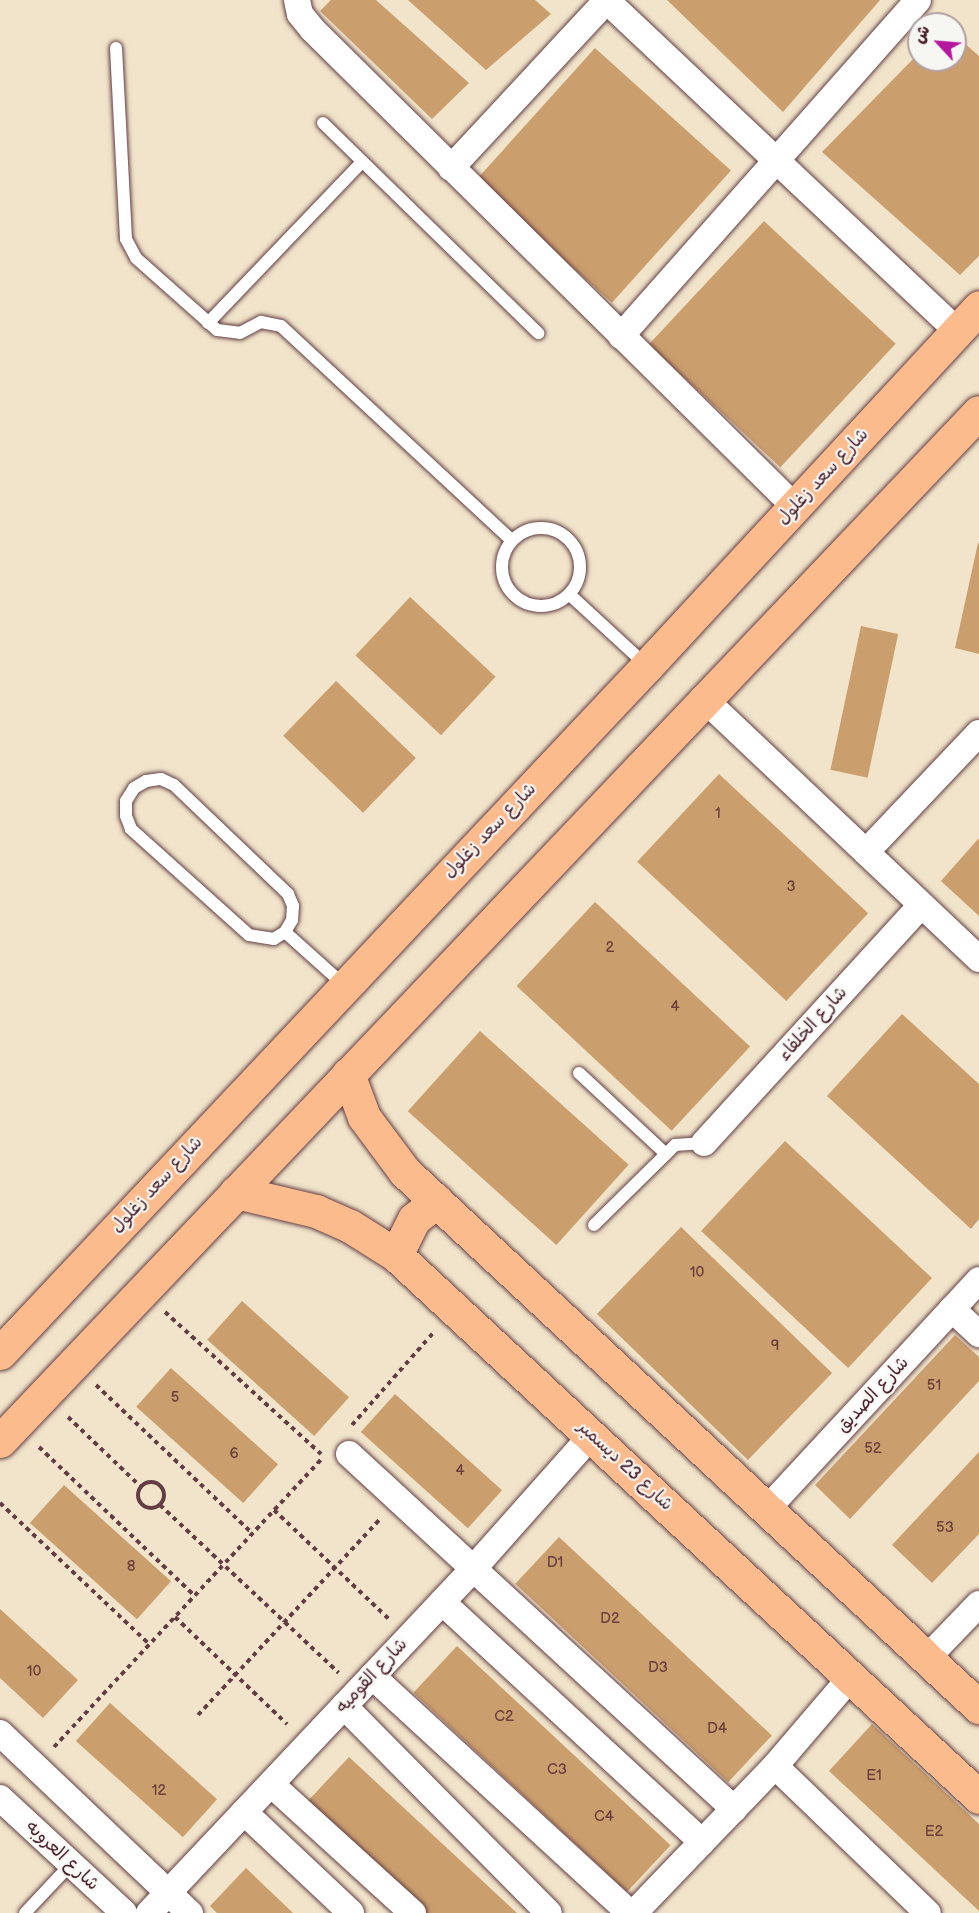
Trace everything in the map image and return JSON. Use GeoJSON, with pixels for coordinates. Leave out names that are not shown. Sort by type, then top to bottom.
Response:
{"type":"FeatureCollection","features":[{"type":"Feature","properties":{"kind":"main road","name":"شارع سعد زغلول"},"geometry":{"type":"LineString","coordinates":[[0,1353],[344,985],[647,666],[979,307]]}},
{"type":"Feature","properties":{"kind":"main road"},"geometry":{"type":"LineString","coordinates":[[8,1433],[704,698],[979,412]]}},
{"type":"Feature","properties":{"kind":"main road"},"geometry":{"type":"LineString","coordinates":[[348,1074],[376,1137],[405,1172],[979,1707]]}},
{"type":"Feature","properties":{"kind":"main road","name":"شارع 23 ديسمبر"},"geometry":{"type":"LineString","coordinates":[[236,1192],[316,1212],[350,1226],[396,1255],[592,1434],[979,1797]]}},
{"type":"Feature","properties":{"kind":"main road"},"geometry":{"type":"LineString","coordinates":[[396,1255],[414,1219],[437,1201]]}},
{"type":"Feature","properties":{"kind":"street"},"geometry":{"type":"LineString","coordinates":[[297,0],[300,14],[312,29],[795,507]]}},
{"type":"Feature","properties":{"kind":"street"},"geometry":{"type":"LineString","coordinates":[[451,168],[606,0],[957,331]]}},
{"type":"Feature","properties":{"kind":"street"},"geometry":{"type":"LineString","coordinates":[[621,336],[918,0]]}},
{"type":"Feature","properties":{"kind":"street"},"geometry":{"type":"LineString","coordinates":[[704,698],[979,959]]}},
{"type":"Feature","properties":{"kind":"street"},"geometry":{"type":"LineString","coordinates":[[866,852],[979,733]]}},
{"type":"Feature","properties":{"kind":"street","name":"شارع الخلفاء"},"geometry":{"type":"LineString","coordinates":[[704,1143],[921,905]]}},
{"type":"Feature","properties":{"kind":"street","name":"شارع الصديق"},"geometry":{"type":"LineString","coordinates":[[767,1509],[979,1280]]}},
{"type":"Feature","properties":{"kind":"street"},"geometry":{"type":"LineString","coordinates":[[952,1309],[979,1334]]}},
{"type":"Feature","properties":{"kind":"street","name":"شارع القوميه"},"geometry":{"type":"LineString","coordinates":[[149,1913],[473,1569],[592,1434]]}},
{"type":"Feature","properties":{"kind":"street"},"geometry":{"type":"LineString","coordinates":[[341,1446],[734,1809]]}},
{"type":"Feature","properties":{"kind":"street"},"geometry":{"type":"LineString","coordinates":[[442,1602],[702,1842]]}},
{"type":"Feature","properties":{"kind":"street"},"geometry":{"type":"LineString","coordinates":[[927,1658],[979,1604]]}},
{"type":"Feature","properties":{"kind":"street"},"geometry":{"type":"LineString","coordinates":[[358,1691],[632,1913],[775,1766],[851,1677]]}},
{"type":"Feature","properties":{"kind":"street"},"geometry":{"type":"LineString","coordinates":[[358,1691],[549,1913]]}},
{"type":"Feature","properties":{"kind":"street"},"geometry":{"type":"LineString","coordinates":[[0,1733],[190,1913]]}},
{"type":"Feature","properties":{"kind":"street"},"geometry":{"type":"LineString","coordinates":[[775,1766],[928,1913]]}},
{"type":"Feature","properties":{"kind":"street"},"geometry":{"type":"LineString","coordinates":[[271,1784],[413,1913]]}},
{"type":"Feature","properties":{"kind":"street","name":"شارع العروبه"},"geometry":{"type":"LineString","coordinates":[[0,1798],[124,1913]]}},
{"type":"Feature","properties":{"kind":"street"},"geometry":{"type":"LineString","coordinates":[[244,1812],[351,1913]]}},
{"type":"Feature","properties":{"kind":"lane"},"geometry":{"type":"LineString","coordinates":[[116,48],[126,239],[136,258],[208,323],[229,333],[240,333],[261,322],[280,326],[512,540]]}},
{"type":"Feature","properties":{"kind":"lane"},"geometry":{"type":"LineString","coordinates":[[323,123],[538,333]]}},
{"type":"Feature","properties":{"kind":"lane"},"geometry":{"type":"LineString","coordinates":[[208,323],[362,162]]}},
{"type":"Feature","properties":{"kind":"lane"},"geometry":{"type":"LineString","coordinates":[[533,528],[552,530],[568,538],[576,548],[580,572],[569,594],[548,607],[535,607],[513,596],[501,575],[501,562],[512,540],[533,528]]}},
{"type":"Feature","properties":{"kind":"lane"},"geometry":{"type":"LineString","coordinates":[[569,594],[647,666]]}},
{"type":"Feature","properties":{"kind":"lane"},"geometry":{"type":"LineString","coordinates":[[161,779],[174,785],[288,894],[293,906],[292,920],[285,932],[274,939],[249,935],[131,829],[126,816],[126,801],[134,789],[146,781],[161,779]]}},
{"type":"Feature","properties":{"kind":"lane"},"geometry":{"type":"LineString","coordinates":[[285,932],[344,985]]}},
{"type":"Feature","properties":{"kind":"lane"},"geometry":{"type":"LineString","coordinates":[[579,1073],[666,1154]]}},
{"type":"Feature","properties":{"kind":"lane"},"geometry":{"type":"LineString","coordinates":[[594,1226],[678,1144],[704,1143]]}},
{"type":"Feature","properties":{"kind":"lane"},"geometry":{"type":"LineString","coordinates":[[25,1913],[70,1864]]}},
{"type":"Feature","properties":{"kind":"path"},"geometry":{"type":"LineString","coordinates":[[142,1291],[324,1457]]}},
{"type":"Feature","properties":{"kind":"path"},"geometry":{"type":"LineString","coordinates":[[35,1767],[324,1457],[341,1446],[455,1307]]}},
{"type":"Feature","properties":{"kind":"path"},"geometry":{"type":"LineString","coordinates":[[73,1364],[252,1533]]}},
{"type":"Feature","properties":{"kind":"path"},"geometry":{"type":"LineString","coordinates":[[44,1395],[141,1486]]}},
{"type":"Feature","properties":{"kind":"path"},"geometry":{"type":"LineString","coordinates":[[8,1433],[195,1596]]}},
{"type":"Feature","properties":{"kind":"path"},"geometry":{"type":"LineString","coordinates":[[152,1482],[158,1485],[163,1490],[160,1505],[153,1509],[140,1503],[137,1497],[141,1486],[152,1482]]}},
{"type":"Feature","properties":{"kind":"path"},"geometry":{"type":"LineString","coordinates":[[198,1715],[399,1500]]}},
{"type":"Feature","properties":{"kind":"path"},"geometry":{"type":"LineString","coordinates":[[0,1503],[149,1644]]}},
{"type":"Feature","properties":{"kind":"path"},"geometry":{"type":"LineString","coordinates":[[160,1505],[358,1691]]}},
{"type":"Feature","properties":{"kind":"path"},"geometry":{"type":"LineString","coordinates":[[274,1510],[409,1637]]}},
{"type":"Feature","properties":{"kind":"path"},"geometry":{"type":"LineString","coordinates":[[175,1617],[308,1744]]}},
{"type":"Feature","properties":{"kind":"building"},"geometry":{"type":"Polygon","coordinates":[[[331,0],[376,0],[469,83],[432,119],[320,11],[331,0]]]}},
{"type":"Feature","properties":{"kind":"building"},"geometry":{"type":"Polygon","coordinates":[[[408,0],[535,0],[551,14],[486,70],[408,0]]]}},
{"type":"Feature","properties":{"kind":"building"},"geometry":{"type":"Polygon","coordinates":[[[667,0],[880,0],[783,112],[667,0]]]}},
{"type":"Feature","properties":{"kind":"building"},"geometry":{"type":"Polygon","coordinates":[[[967,46],[979,56],[979,256],[960,275],[822,152],[907,65],[907,72],[967,72],[967,46]]]}},
{"type":"Feature","properties":{"kind":"building"},"geometry":{"type":"Polygon","coordinates":[[[595,48],[731,170],[612,303],[476,180],[595,48]]]}},
{"type":"Feature","properties":{"kind":"building"},"geometry":{"type":"Polygon","coordinates":[[[764,221],[896,344],[780,467],[649,345],[764,221]]]}},
{"type":"Feature","properties":{"kind":"building"},"geometry":{"type":"Polygon","coordinates":[[[979,543],[979,654],[955,648],[979,543]]]}},
{"type":"Feature","properties":{"kind":"building"},"geometry":{"type":"Polygon","coordinates":[[[410,597],[496,677],[441,735],[355,656],[410,597]]]}},
{"type":"Feature","properties":{"kind":"building"},"geometry":{"type":"Polygon","coordinates":[[[861,626],[898,634],[868,778],[830,770],[861,626]]]}},
{"type":"Feature","properties":{"kind":"building"},"geometry":{"type":"Polygon","coordinates":[[[336,681],[416,758],[363,813],[283,736],[336,681]]]}},
{"type":"Feature","properties":{"kind":"building"},"geometry":{"type":"Polygon","coordinates":[[[719,774],[868,913],[786,1001],[637,862],[719,774]]]}},
{"type":"Feature","properties":{"kind":"building"},"geometry":{"type":"Polygon","coordinates":[[[979,838],[979,916],[941,881],[979,838]]]}},
{"type":"Feature","properties":{"kind":"building"},"geometry":{"type":"Polygon","coordinates":[[[595,902],[750,1047],[672,1131],[517,986],[595,902]]]}},
{"type":"Feature","properties":{"kind":"building"},"geometry":{"type":"Polygon","coordinates":[[[902,1014],[979,1084],[979,1219],[971,1229],[827,1096],[902,1014]]]}},
{"type":"Feature","properties":{"kind":"building"},"geometry":{"type":"Polygon","coordinates":[[[480,1031],[629,1165],[556,1245],[408,1111],[480,1031]]]}},
{"type":"Feature","properties":{"kind":"building"},"geometry":{"type":"Polygon","coordinates":[[[785,1141],[932,1278],[848,1368],[701,1231],[785,1141]]]}},
{"type":"Feature","properties":{"kind":"building"},"geometry":{"type":"Polygon","coordinates":[[[681,1227],[832,1373],[748,1460],[597,1314],[681,1227]]]}},
{"type":"Feature","properties":{"kind":"building"},"geometry":{"type":"Polygon","coordinates":[[[242,1301],[349,1397],[314,1436],[207,1340],[242,1301]]]}},
{"type":"Feature","properties":{"kind":"building"},"geometry":{"type":"Polygon","coordinates":[[[955,1335],[979,1357],[979,1381],[850,1519],[815,1485],[955,1335]]]}},
{"type":"Feature","properties":{"kind":"building"},"geometry":{"type":"Polygon","coordinates":[[[171,1368],[278,1464],[243,1503],[136,1407],[171,1368]]]}},
{"type":"Feature","properties":{"kind":"building"},"geometry":{"type":"Polygon","coordinates":[[[395,1394],[502,1490],[468,1528],[361,1432],[395,1394]]]}},
{"type":"Feature","properties":{"kind":"building"},"geometry":{"type":"Polygon","coordinates":[[[979,1452],[979,1534],[932,1583],[892,1545],[979,1452]]]}},
{"type":"Feature","properties":{"kind":"building"},"geometry":{"type":"Polygon","coordinates":[[[64,1485],[171,1581],[137,1619],[30,1523],[64,1485]]]}},
{"type":"Feature","properties":{"kind":"building"},"geometry":{"type":"Polygon","coordinates":[[[559,1537],[772,1735],[728,1782],[515,1584],[559,1537]]]}},
{"type":"Feature","properties":{"kind":"building"},"geometry":{"type":"Polygon","coordinates":[[[0,1609],[78,1680],[43,1718],[0,1678],[0,1609]]]}},
{"type":"Feature","properties":{"kind":"building"},"geometry":{"type":"Polygon","coordinates":[[[457,1646],[671,1845],[627,1892],[413,1693],[457,1646]]]}},
{"type":"Feature","properties":{"kind":"building"},"geometry":{"type":"Polygon","coordinates":[[[110,1703],[217,1799],[183,1837],[76,1741],[110,1703]]]}},
{"type":"Feature","properties":{"kind":"building"},"geometry":{"type":"Polygon","coordinates":[[[872,1724],[979,1824],[979,1911],[829,1771],[872,1724]]]}},
{"type":"Feature","properties":{"kind":"building"},"geometry":{"type":"Polygon","coordinates":[[[349,1757],[517,1913],[424,1913],[306,1803],[349,1757]]]}},
{"type":"Feature","properties":{"kind":"building"},"geometry":{"type":"Polygon","coordinates":[[[246,1868],[293,1913],[217,1913],[210,1906],[246,1868]]]}}]}
